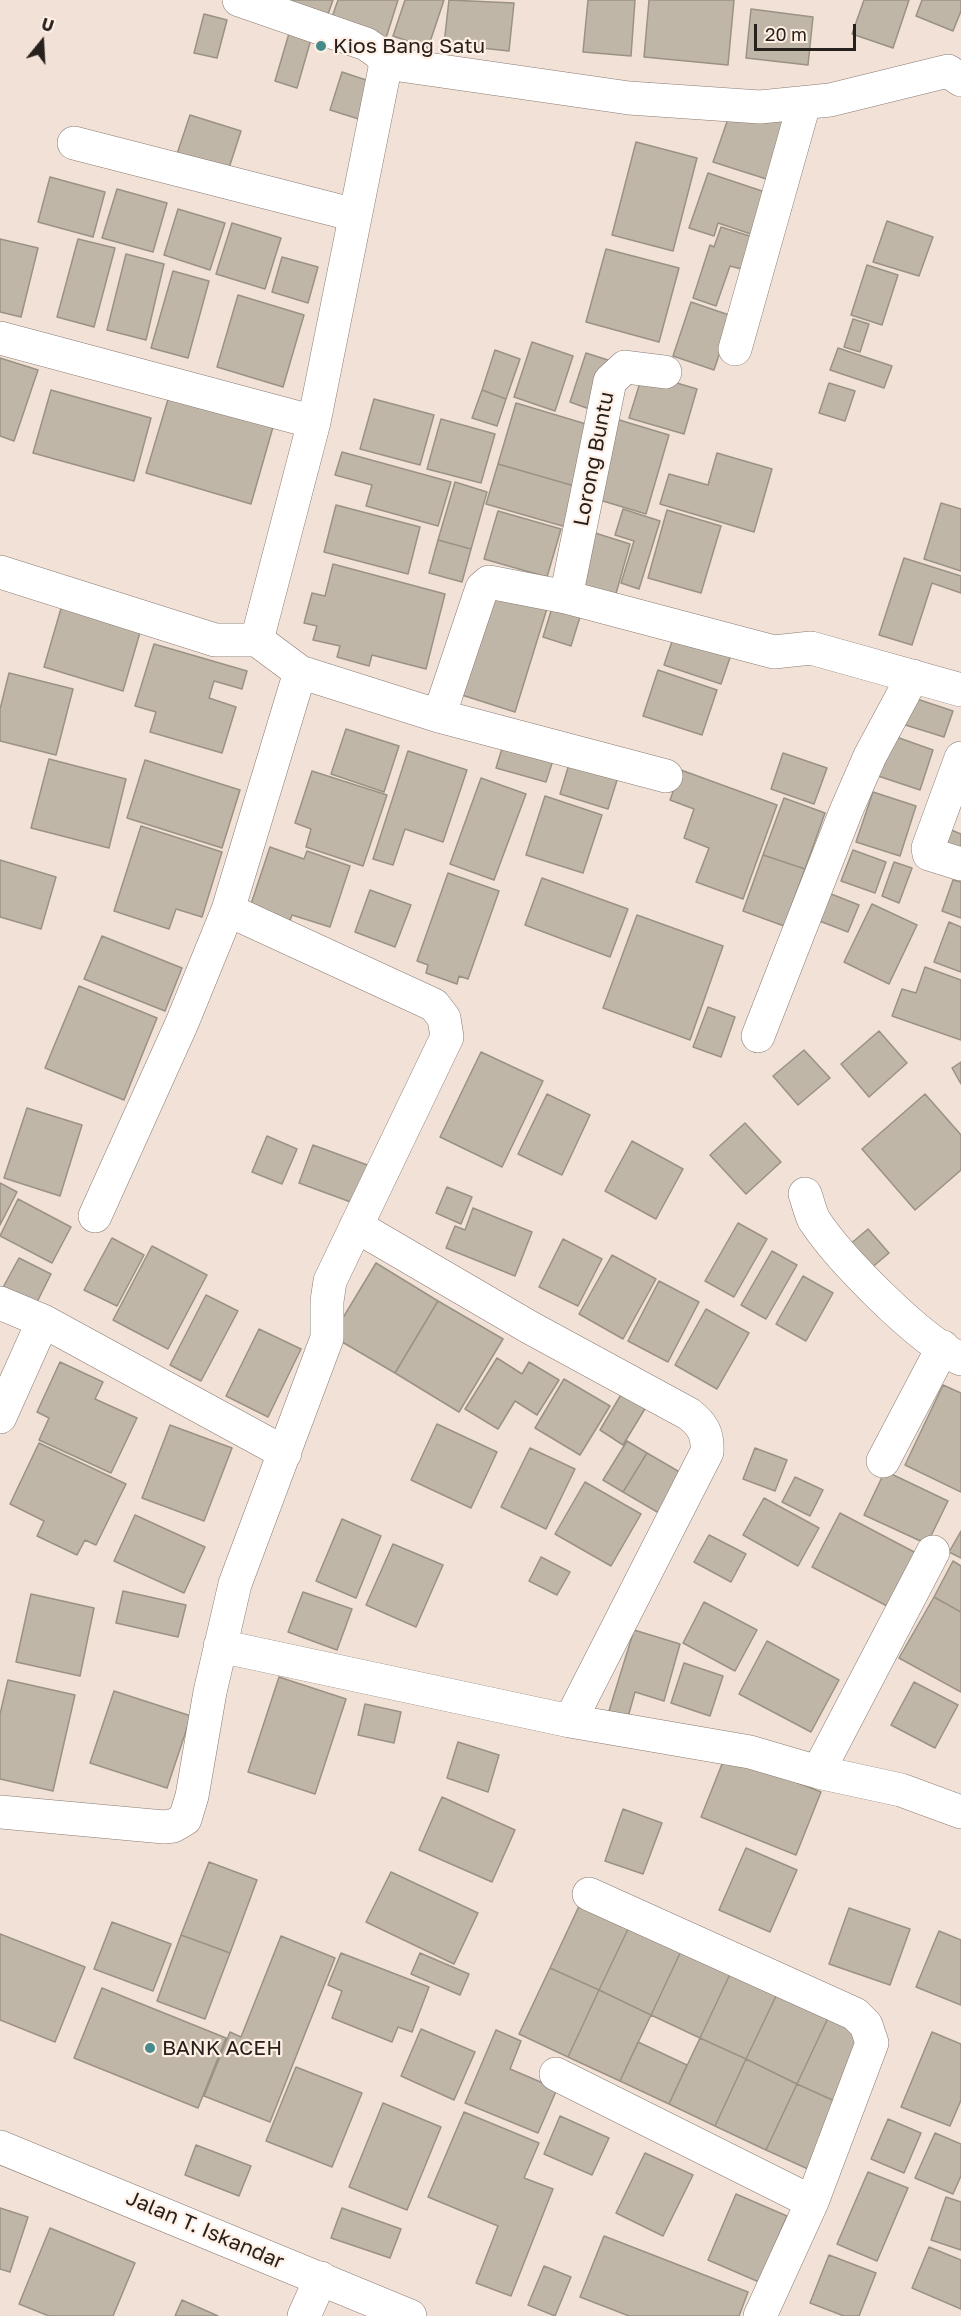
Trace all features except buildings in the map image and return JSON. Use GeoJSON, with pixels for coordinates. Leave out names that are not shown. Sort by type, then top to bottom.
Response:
{"type":"FeatureCollection","features":[{"type":"Feature","properties":{"kind":"street"},"geometry":{"type":"LineString","coordinates":[[238,0],[366,44],[379,53],[386,63],[314,422],[257,640]]}},
{"type":"Feature","properties":{"kind":"street"},"geometry":{"type":"LineString","coordinates":[[386,63],[629,98],[760,107],[830,100],[948,71],[961,80]]}},
{"type":"Feature","properties":{"kind":"street"},"geometry":{"type":"LineString","coordinates":[[735,349],[804,104]]}},
{"type":"Feature","properties":{"kind":"street"},"geometry":{"type":"LineString","coordinates":[[74,143],[355,215]]}},
{"type":"Feature","properties":{"kind":"street"},"geometry":{"type":"LineString","coordinates":[[0,339],[314,422]]}},
{"type":"Feature","properties":{"kind":"street","name":"Lorong Buntu"},"geometry":{"type":"LineString","coordinates":[[566,597],[610,381],[625,367],[665,372]]}},
{"type":"Feature","properties":{"kind":"street"},"geometry":{"type":"LineString","coordinates":[[0,572],[215,640],[257,640],[300,672],[439,716],[666,776]]}},
{"type":"Feature","properties":{"kind":"street"},"geometry":{"type":"LineString","coordinates":[[439,716],[485,584],[493,581],[566,597],[774,652],[811,648],[961,690]]}},
{"type":"Feature","properties":{"kind":"street"},"geometry":{"type":"LineString","coordinates":[[95,1216],[182,1023],[228,910],[300,672]]}},
{"type":"Feature","properties":{"kind":"street"},"geometry":{"type":"LineString","coordinates":[[758,1036],[846,811],[870,756],[914,676]]}},
{"type":"Feature","properties":{"kind":"street"},"geometry":{"type":"LineString","coordinates":[[961,758],[928,848],[929,854],[961,864]]}},
{"type":"Feature","properties":{"kind":"street"},"geometry":{"type":"LineString","coordinates":[[0,1812],[164,1827],[181,1823],[185,1819],[192,1796],[220,1646],[235,1584],[327,1338],[327,1301],[330,1281],[447,1037],[444,1018],[434,1005],[228,910]]}},
{"type":"Feature","properties":{"kind":"street"},"geometry":{"type":"LineString","coordinates":[[805,1194],[813,1218],[857,1270],[910,1323],[952,1353],[884,1461]]}},
{"type":"Feature","properties":{"kind":"street"},"geometry":{"type":"LineString","coordinates":[[356,1227],[529,1327],[689,1414],[700,1423],[706,1434],[707,1452],[570,1721]]}},
{"type":"Feature","properties":{"kind":"street"},"geometry":{"type":"LineString","coordinates":[[0,1303],[43,1321],[285,1453]]}},
{"type":"Feature","properties":{"kind":"street"},"geometry":{"type":"LineString","coordinates":[[0,1417],[43,1321]]}},
{"type":"Feature","properties":{"kind":"street"},"geometry":{"type":"LineString","coordinates":[[818,1772],[933,1552]]}},
{"type":"Feature","properties":{"kind":"street"},"geometry":{"type":"LineString","coordinates":[[220,1646],[570,1721],[750,1752],[818,1772],[901,1790],[961,1812]]}},
{"type":"Feature","properties":{"kind":"street"},"geometry":{"type":"LineString","coordinates":[[589,1894],[855,2014],[866,2025],[872,2043],[812,2202],[760,2316]]}},
{"type":"Feature","properties":{"kind":"street"},"geometry":{"type":"LineString","coordinates":[[556,2074],[812,2202]]}},
{"type":"Feature","properties":{"kind":"street","name":"Jalan T. Iskandar"},"geometry":{"type":"LineString","coordinates":[[0,2147],[410,2316]]}},
{"type":"Feature","properties":{"kind":"street"},"geometry":{"type":"LineString","coordinates":[[304,2316],[321,2278]]}},
{"type":"Feature","properties":{"kind":"place","name":"Kios Bang Satu"},"geometry":{"type":"Point","coordinates":[321,46]}},
{"type":"Feature","properties":{"kind":"place","name":"BANK ACEH"},"geometry":{"type":"Point","coordinates":[150,2048]}}]}
